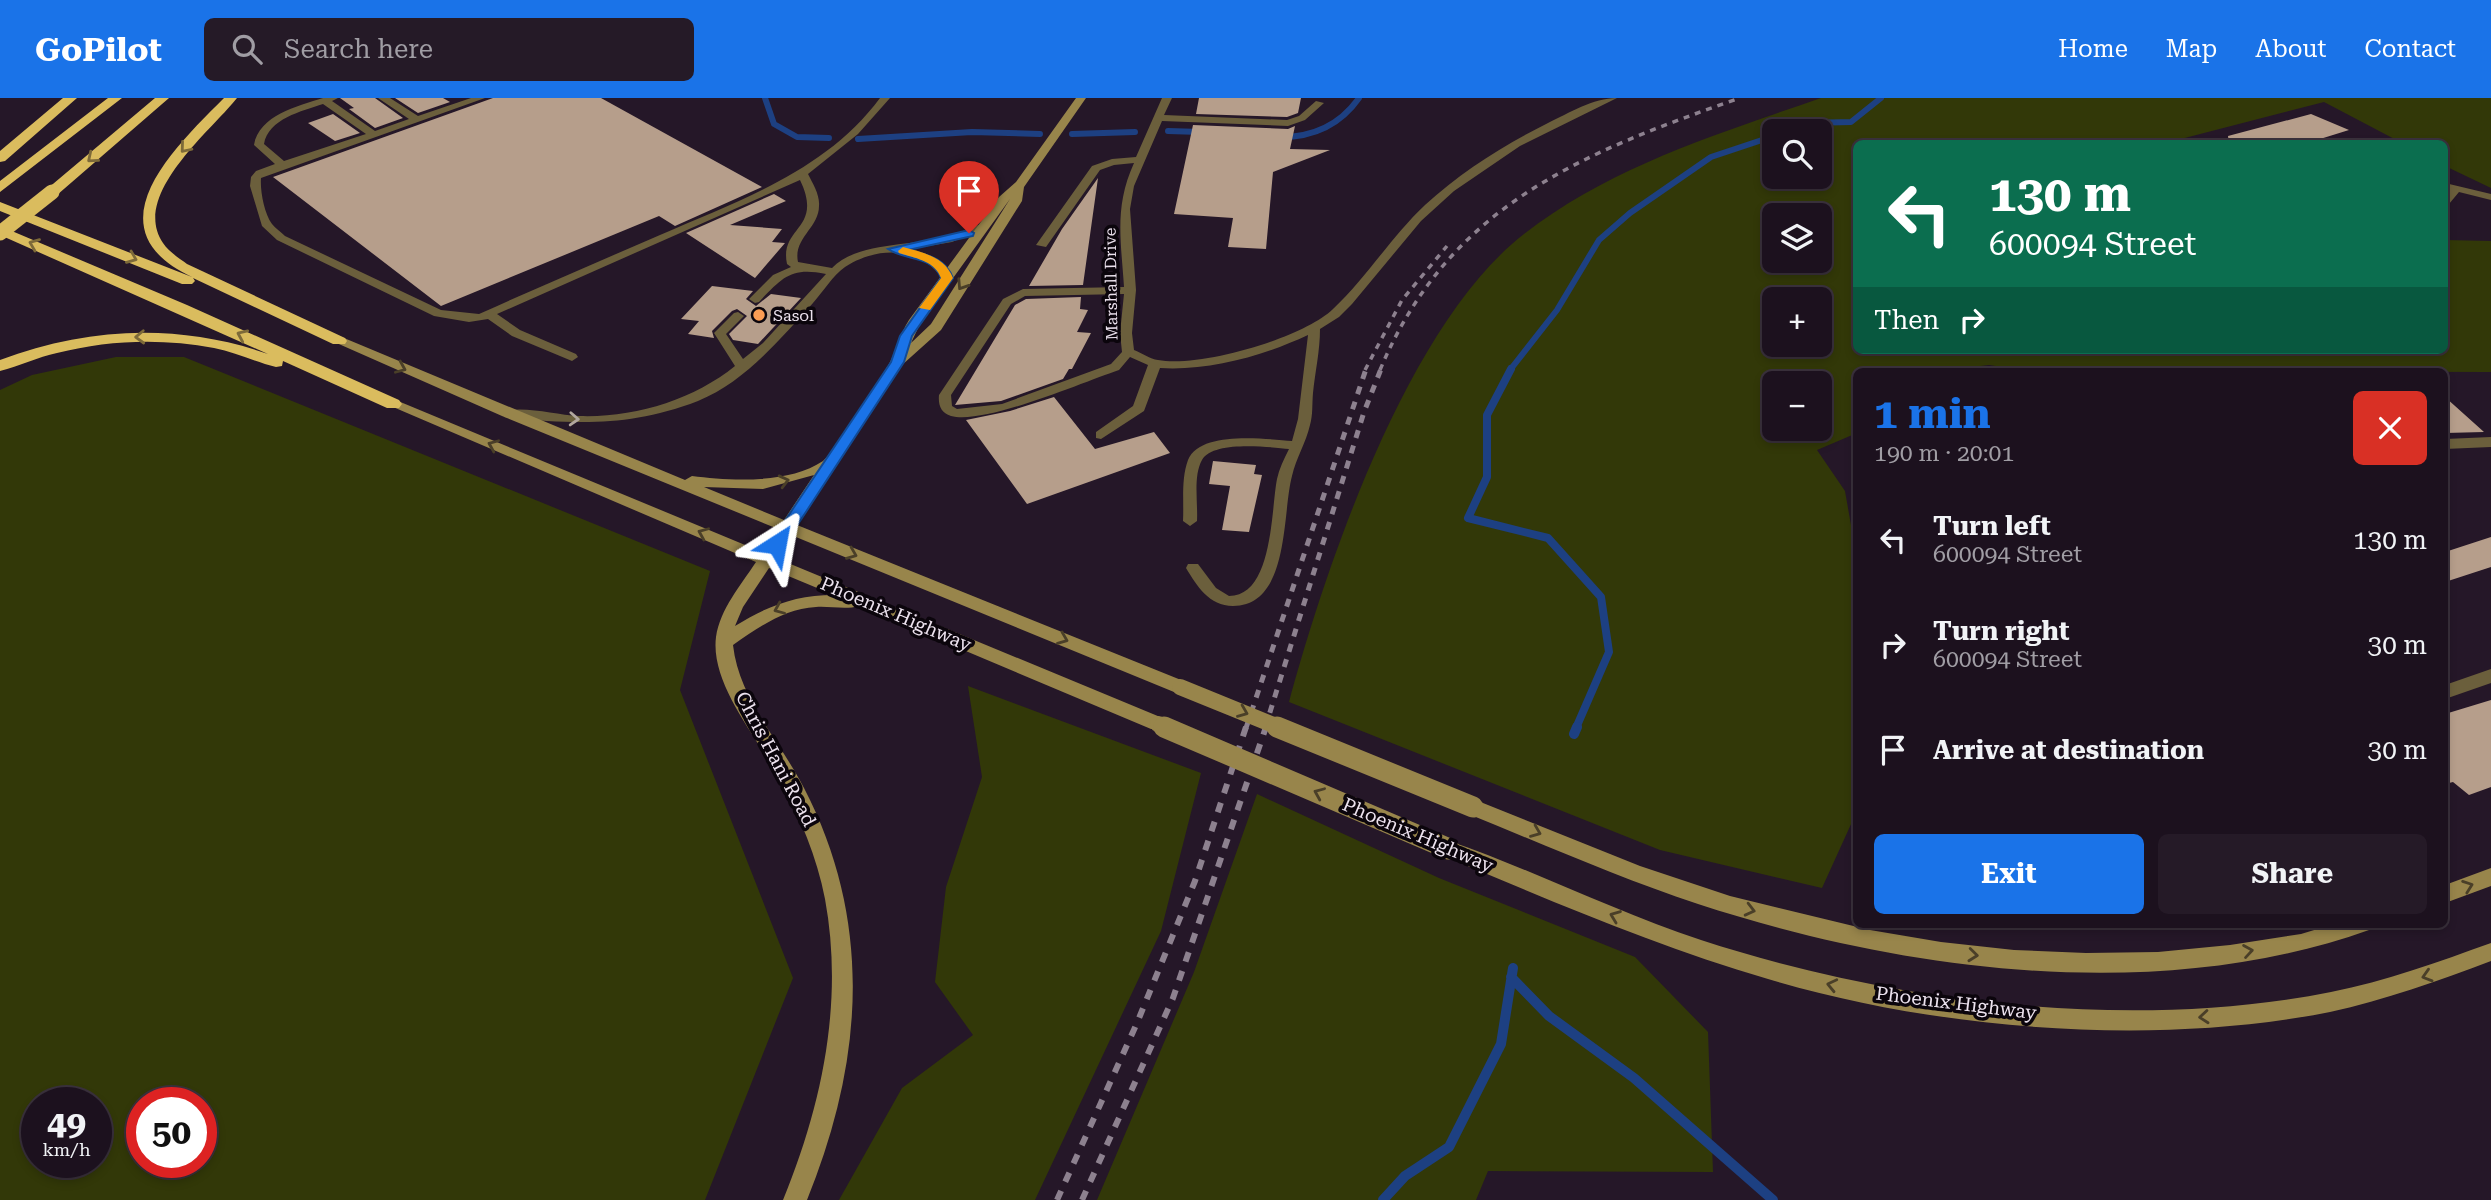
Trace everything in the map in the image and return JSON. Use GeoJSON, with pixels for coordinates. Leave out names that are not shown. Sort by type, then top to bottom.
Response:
{"type":"FeatureCollection","features":[{"type":"Feature","properties":{"kind":"highway"},"geometry":{"type":"LineString","coordinates":[[0,158],[71,98]]}},
{"type":"Feature","properties":{"kind":"highway"},"geometry":{"type":"LineString","coordinates":[[5,184],[116,98]]}},
{"type":"Feature","properties":{"kind":"highway"},"geometry":{"type":"LineString","coordinates":[[163,98],[52,192],[0,232],[194,313],[393,404]]}},
{"type":"Feature","properties":{"kind":"highway"},"geometry":{"type":"LineString","coordinates":[[231,98],[170,165],[155,191],[148,220],[153,238],[163,253],[182,267],[339,341]]}},
{"type":"Feature","properties":{"kind":"highway"},"geometry":{"type":"LineString","coordinates":[[0,206],[339,341]]}},
{"type":"Feature","properties":{"kind":"highway"},"geometry":{"type":"LineString","coordinates":[[0,366],[64,346],[118,338],[164,336],[214,343],[393,404]]}},
{"type":"Feature","properties":{"kind":"main road"},"geometry":{"type":"LineString","coordinates":[[724,643],[724,629],[735,606],[897,362],[906,336],[982,227],[1003,200],[1020,184],[1081,98]]}},
{"type":"Feature","properties":{"kind":"main road"},"geometry":{"type":"LineString","coordinates":[[897,362],[936,327],[1016,201],[1020,184]]}},
{"type":"Feature","properties":{"kind":"main road","name":"Phoenix Highway"},"geometry":{"type":"LineString","coordinates":[[339,341],[506,413],[1473,807],[1637,873],[1731,905],[1831,930],[1931,950],[2014,959],[2079,961],[2203,958],[2303,943],[2350,928]]}},
{"type":"Feature","properties":{"kind":"main road","name":"Phoenix Highway"},"geometry":{"type":"LineString","coordinates":[[393,404],[1158,724],[1449,849],[1702,949],[1817,981],[1935,1004],[2043,1015],[2178,1019],[2279,1010],[2357,996],[2431,975],[2491,952]]}},
{"type":"Feature","properties":{"kind":"main road"},"geometry":{"type":"LineString","coordinates":[[668,478],[754,487],[796,478],[831,463]]}},
{"type":"Feature","properties":{"kind":"main road"},"geometry":{"type":"LineString","coordinates":[[724,643],[757,619],[787,604],[827,600],[870,603]]}},
{"type":"Feature","properties":{"kind":"main road","name":"Chris Hani Road"},"geometry":{"type":"LineString","coordinates":[[724,643],[741,697],[809,818],[825,858],[840,922],[844,977],[827,1105],[805,1179],[795,1200]]}},
{"type":"Feature","properties":{"kind":"main road"},"geometry":{"type":"LineString","coordinates":[[2448,893],[2491,877]]}},
{"type":"Feature","properties":{"kind":"street"},"geometry":{"type":"LineString","coordinates":[[2448,444],[2491,443]]}},
{"type":"Feature","properties":{"kind":"street"},"geometry":{"type":"LineString","coordinates":[[2448,691],[2491,676]]}},
{"type":"Feature","properties":{"kind":"lane"},"geometry":{"type":"LineString","coordinates":[[383,98],[416,119]]}},
{"type":"Feature","properties":{"kind":"lane"},"geometry":{"type":"LineString","coordinates":[[480,98],[459,101],[416,119],[260,173],[256,177],[255,186],[267,226],[281,238],[438,313],[469,318],[489,314],[743,205],[803,174],[875,111],[885,98]]}},
{"type":"Feature","properties":{"kind":"lane","name":"Marshall Drive"},"geometry":{"type":"LineString","coordinates":[[1128,352],[1126,333],[1130,290],[1125,209],[1138,160],[1167,98]]}},
{"type":"Feature","properties":{"kind":"lane"},"geometry":{"type":"LineString","coordinates":[[1130,290],[1023,293],[1007,302],[945,395],[944,404],[948,410],[955,413],[1005,408],[1115,367],[1128,352],[1156,364],[1201,362],[1255,350],[1314,327],[1333,315],[1375,270],[1415,220],[1451,189],[1536,134],[1612,98]]}},
{"type":"Feature","properties":{"kind":"lane"},"geometry":{"type":"LineString","coordinates":[[281,164],[259,145],[257,141],[260,135],[285,115],[329,99],[373,134]]}},
{"type":"Feature","properties":{"kind":"lane"},"geometry":{"type":"LineString","coordinates":[[1158,118],[1288,123],[1302,118],[1319,103]]}},
{"type":"Feature","properties":{"kind":"lane"},"geometry":{"type":"LineString","coordinates":[[1042,245],[1096,168],[1112,162],[1138,160]]}},
{"type":"Feature","properties":{"kind":"lane"},"geometry":{"type":"LineString","coordinates":[[803,174],[815,204],[812,215],[790,250],[793,264],[833,272]]}},
{"type":"Feature","properties":{"kind":"lane"},"geometry":{"type":"LineString","coordinates":[[2448,186],[2491,197]]}},
{"type":"Feature","properties":{"kind":"lane"},"geometry":{"type":"LineString","coordinates":[[2448,198],[2457,188]]}},
{"type":"Feature","properties":{"kind":"lane"},"geometry":{"type":"LineString","coordinates":[[506,413],[582,420],[632,416],[693,398],[719,385],[743,368],[767,346],[841,265],[876,251],[956,238],[982,227]]}},
{"type":"Feature","properties":{"kind":"lane"},"geometry":{"type":"LineString","coordinates":[[894,249],[929,259],[944,269],[947,278]]}},
{"type":"Feature","properties":{"kind":"lane"},"geometry":{"type":"LineString","coordinates":[[755,299],[777,277],[801,267]]}},
{"type":"Feature","properties":{"kind":"lane"},"geometry":{"type":"LineString","coordinates":[[489,314],[516,333],[572,357]]}},
{"type":"Feature","properties":{"kind":"lane"},"geometry":{"type":"LineString","coordinates":[[738,316],[720,333],[743,368]]}},
{"type":"Feature","properties":{"kind":"lane"},"geometry":{"type":"LineString","coordinates":[[1194,568],[1210,594],[1224,600],[1249,598],[1259,590],[1271,563],[1284,477],[1304,426],[1314,353],[1314,327]]}},
{"type":"Feature","properties":{"kind":"lane"},"geometry":{"type":"LineString","coordinates":[[1101,435],[1139,408],[1156,364]]}},
{"type":"Feature","properties":{"kind":"lane"},"geometry":{"type":"LineString","coordinates":[[1190,521],[1194,466],[1198,454],[1204,449],[1229,443],[1297,445]]}},
{"type":"Feature","properties":{"kind":"green space"},"geometry":{"type":"Polygon","coordinates":[[[1821,98],[2491,98],[2491,188],[2448,167],[2448,140],[2396,140],[2324,102],[2177,140],[1853,140],[1853,354],[2448,354],[2448,240],[2491,241],[2491,372],[2448,372],[2448,368],[2009,368],[1989,365],[1964,368],[1853,368],[1853,435],[1817,450],[1845,491],[1853,536],[1853,820],[1822,888],[1660,850],[1289,702],[1325,582],[1349,516],[1377,449],[1409,385],[1444,325],[1482,274],[1524,234],[1593,189],[1666,154],[1705,139],[1821,98]]]}},
{"type":"Feature","properties":{"kind":"green space"},"geometry":{"type":"Polygon","coordinates":[[[116,357],[184,357],[710,571],[680,690],[793,978],[705,1200],[0,1200],[0,390],[32,375],[116,357]]]}},
{"type":"Feature","properties":{"kind":"green space"},"geometry":{"type":"Polygon","coordinates":[[[968,686],[1201,773],[1161,931],[1035,1200],[839,1200],[902,1088],[973,1035],[935,982],[946,887],[982,777],[968,686]]]}},
{"type":"Feature","properties":{"kind":"green space"},"geometry":{"type":"Polygon","coordinates":[[[1257,794],[1439,878],[1635,957],[1708,1032],[1713,1172],[1488,1171],[1476,1200],[1097,1200],[1194,972],[1257,794]]]}},
{"type":"Feature","properties":{"kind":"building"},"geometry":{"type":"Polygon","coordinates":[[[340,98],[375,98],[403,118],[375,128],[349,109],[354,108],[340,98]]]}},
{"type":"Feature","properties":{"kind":"building"},"geometry":{"type":"Polygon","coordinates":[[[395,98],[443,98],[450,102],[418,113],[395,98]]]}},
{"type":"Feature","properties":{"kind":"building"},"geometry":{"type":"Polygon","coordinates":[[[493,98],[601,98],[762,187],[675,226],[659,216],[441,306],[273,177],[493,98]]]}},
{"type":"Feature","properties":{"kind":"building"},"geometry":{"type":"Polygon","coordinates":[[[1199,98],[1301,98],[1298,113],[1287,117],[1196,114],[1199,98]]]}},
{"type":"Feature","properties":{"kind":"building"},"geometry":{"type":"Polygon","coordinates":[[[333,114],[360,133],[335,141],[308,123],[333,114]]]}},
{"type":"Feature","properties":{"kind":"building"},"geometry":{"type":"Polygon","coordinates":[[[2311,114],[2349,130],[2317,140],[2228,140],[2228,136],[2311,114]]]}},
{"type":"Feature","properties":{"kind":"building"},"geometry":{"type":"Polygon","coordinates":[[[1193,125],[1288,129],[1295,126],[1290,149],[1330,150],[1273,172],[1266,249],[1228,247],[1233,218],[1174,214],[1193,125]]]}},
{"type":"Feature","properties":{"kind":"building"},"geometry":{"type":"Polygon","coordinates":[[[1098,178],[1083,285],[1029,286],[1062,229],[1098,178]]]}},
{"type":"Feature","properties":{"kind":"building"},"geometry":{"type":"Polygon","coordinates":[[[774,194],[786,201],[730,225],[782,229],[772,242],[785,243],[755,278],[686,233],[774,194]]]}},
{"type":"Feature","properties":{"kind":"building","name":"Sasol"},"geometry":{"type":"Polygon","coordinates":[[[712,286],[753,291],[746,299],[756,306],[771,294],[801,298],[758,344],[733,340],[729,334],[747,316],[737,309],[712,331],[714,338],[688,334],[699,321],[681,319],[712,286]]]}},
{"type":"Feature","properties":{"kind":"building"},"geometry":{"type":"Polygon","coordinates":[[[1081,297],[1080,309],[1088,310],[1077,332],[1091,333],[1072,369],[1069,369],[1063,379],[1001,401],[955,405],[1015,305],[1026,299],[1081,297]]]}},
{"type":"Feature","properties":{"kind":"building"},"geometry":{"type":"Polygon","coordinates":[[[1054,397],[1095,449],[1154,432],[1170,453],[1027,504],[966,420],[1010,411],[1054,397]]]}},
{"type":"Feature","properties":{"kind":"building"},"geometry":{"type":"Polygon","coordinates":[[[2448,400],[2484,432],[2448,433],[2448,400]]]}},
{"type":"Feature","properties":{"kind":"building"},"geometry":{"type":"Polygon","coordinates":[[[1213,461],[1256,465],[1254,474],[1262,475],[1249,532],[1222,530],[1230,486],[1209,484],[1213,461]]]}},
{"type":"Feature","properties":{"kind":"building"},"geometry":{"type":"Polygon","coordinates":[[[2491,537],[2491,567],[2448,581],[2448,551],[2491,537]]]}},
{"type":"Feature","properties":{"kind":"building"},"geometry":{"type":"Polygon","coordinates":[[[2491,700],[2491,787],[2469,795],[2453,782],[2448,783],[2448,713],[2491,700]]]}},
{"type":"Feature","properties":{"kind":"waterway"},"geometry":{"type":"LineString","coordinates":[[765,98],[774,124],[797,137],[829,138]]}},
{"type":"Feature","properties":{"kind":"waterway"},"geometry":{"type":"LineString","coordinates":[[1281,137],[1304,135],[1325,128],[1343,115],[1359,98]]}},
{"type":"Feature","properties":{"kind":"waterway"},"geometry":{"type":"LineString","coordinates":[[1832,122],[1851,122],[1881,98]]}},
{"type":"Feature","properties":{"kind":"waterway"},"geometry":{"type":"LineString","coordinates":[[1168,131],[1201,132]]}},
{"type":"Feature","properties":{"kind":"waterway"},"geometry":{"type":"LineString","coordinates":[[858,139],[972,132],[1040,134]]}},
{"type":"Feature","properties":{"kind":"waterway"},"geometry":{"type":"LineString","coordinates":[[1072,134],[1135,132]]}},
{"type":"Feature","properties":{"kind":"waterway"},"geometry":{"type":"LineString","coordinates":[[1510,370],[1557,310],[1599,240],[1630,213],[1711,157],[1762,140]]}},
{"type":"Feature","properties":{"kind":"waterway"},"geometry":{"type":"LineString","coordinates":[[1511,369],[1487,415],[1487,477],[1468,518],[1548,538],[1601,597],[1609,652],[1576,728]]}},
{"type":"Feature","properties":{"kind":"waterway"},"geometry":{"type":"LineString","coordinates":[[1574,734],[1577,727]]}},
{"type":"Feature","properties":{"kind":"waterway"},"geometry":{"type":"LineString","coordinates":[[1511,978],[1513,968]]}},
{"type":"Feature","properties":{"kind":"waterway"},"geometry":{"type":"LineString","coordinates":[[1383,1200],[1405,1176],[1449,1147],[1501,1044],[1511,978]]}},
{"type":"Feature","properties":{"kind":"waterway"},"geometry":{"type":"LineString","coordinates":[[1511,978],[1549,1016],[1634,1078],[1773,1200]]}},
{"type":"Feature","properties":{"kind":"railway"},"geometry":{"type":"LineString","coordinates":[[1380,370],[1409,313],[1443,266],[1483,226],[1527,193],[1575,165],[1627,140],[1740,98]]}},
{"type":"Feature","properties":{"kind":"railway"},"geometry":{"type":"LineString","coordinates":[[1365,370],[1402,300],[1447,246]]}},
{"type":"Feature","properties":{"kind":"railway"},"geometry":{"type":"LineString","coordinates":[[1246,728],[1366,369]]}},
{"type":"Feature","properties":{"kind":"railway"},"geometry":{"type":"LineString","coordinates":[[1265,728],[1364,412],[1381,369]]}},
{"type":"Feature","properties":{"kind":"railway"},"geometry":{"type":"LineString","coordinates":[[1057,1200],[1137,1023],[1195,881],[1246,727]]}},
{"type":"Feature","properties":{"kind":"railway"},"geometry":{"type":"LineString","coordinates":[[1082,1200],[1173,998],[1266,727]]}},
{"type":"Feature","properties":{"kind":"slow traffic"},"geometry":{"type":"LineString","coordinates":[[903,251],[929,259],[944,269],[947,278],[925,308]]}},
{"type":"Feature","properties":{"kind":"place","name":"Sasol"},"geometry":{"type":"Point","coordinates":[759,315]}},
{"type":"Feature","properties":{"kind":"route"},"geometry":{"type":"LineString","coordinates":[[777,544],[897,362],[906,336],[914,323],[947,278],[938,263],[915,253],[894,249],[948,240],[969,233]]}}]}
